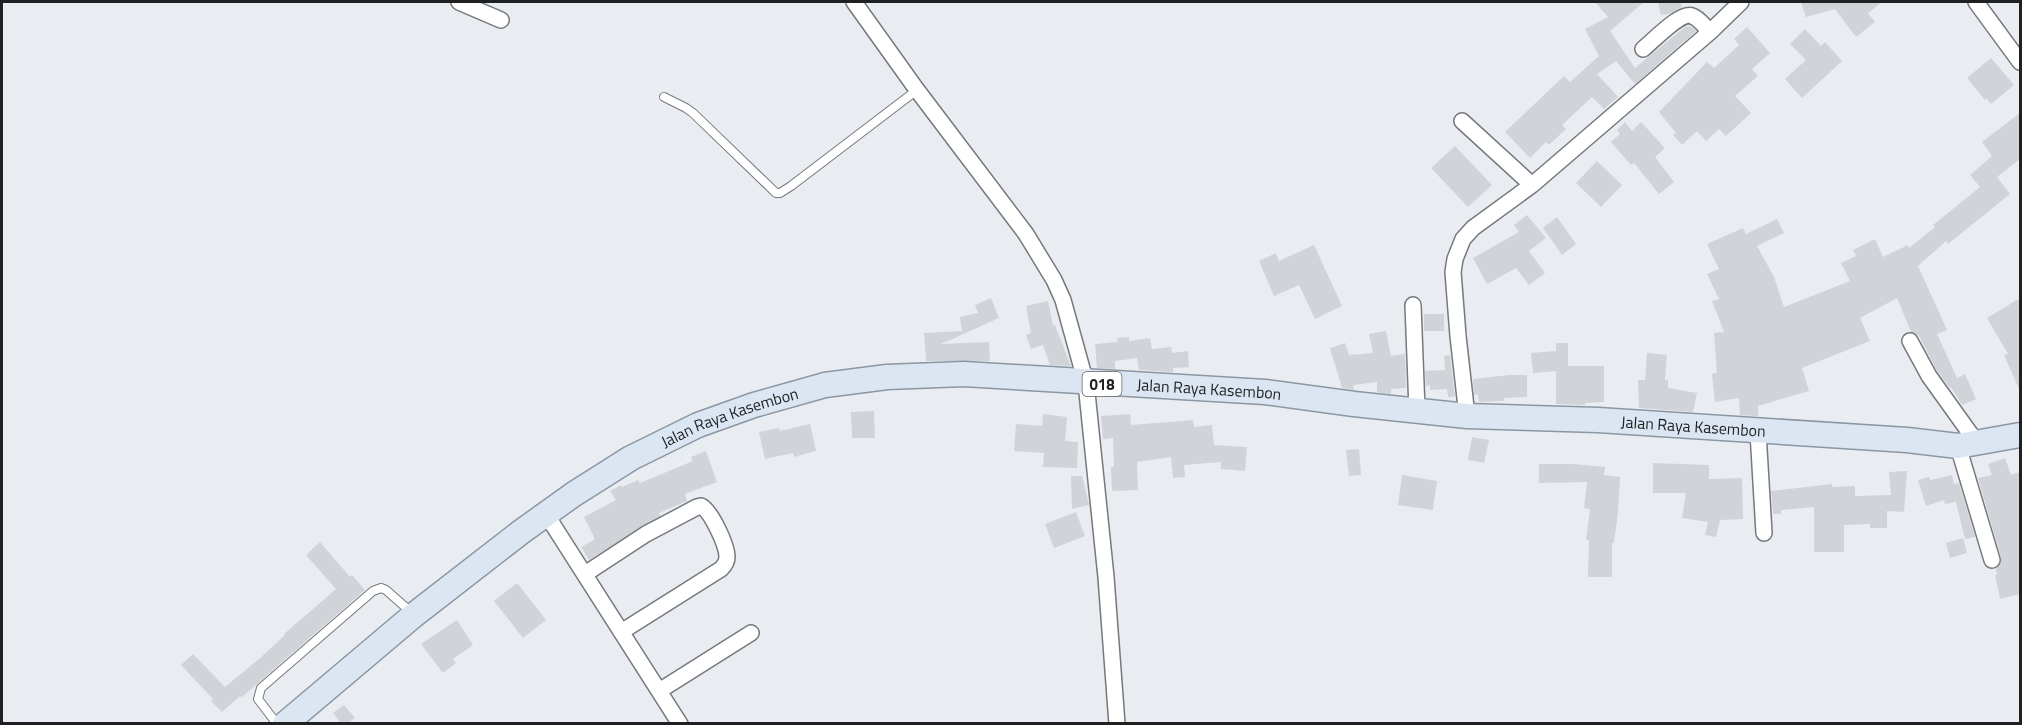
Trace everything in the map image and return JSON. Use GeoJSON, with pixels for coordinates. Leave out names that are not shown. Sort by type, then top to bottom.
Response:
{"type":"FeatureCollection","features":[{"type":"Feature","properties":{"kind":"main road","name":"Jalan Raya Kasembon"},"geometry":{"type":"LineString","coordinates":[[285,723],[414,615],[546,514],[631,458],[698,425],[754,405],[825,385],[922,375],[964,374],[1265,392],[1467,416],[1598,420],[1967,445],[2020,435]]}},
{"type":"Feature","properties":{"kind":"street"},"geometry":{"type":"LineString","coordinates":[[459,2],[501,20]]}},
{"type":"Feature","properties":{"kind":"street"},"geometry":{"type":"LineString","coordinates":[[855,2],[1041,257],[1063,300],[1086,383],[1106,577],[1117,723]]}},
{"type":"Feature","properties":{"kind":"street"},"geometry":{"type":"LineString","coordinates":[[1467,416],[1453,272],[1455,259],[1463,240],[1473,228],[1532,185],[1710,32],[1741,2]]}},
{"type":"Feature","properties":{"kind":"street"},"geometry":{"type":"LineString","coordinates":[[1976,2],[2020,62]]}},
{"type":"Feature","properties":{"kind":"street"},"geometry":{"type":"LineString","coordinates":[[1643,49],[1679,18],[1687,15],[1694,16],[1710,32]]}},
{"type":"Feature","properties":{"kind":"street"},"geometry":{"type":"LineString","coordinates":[[1462,121],[1532,185]]}},
{"type":"Feature","properties":{"kind":"street"},"geometry":{"type":"LineString","coordinates":[[1413,305],[1417,410]]}},
{"type":"Feature","properties":{"kind":"street"},"geometry":{"type":"LineString","coordinates":[[1910,341],[1967,445],[1992,560]]}},
{"type":"Feature","properties":{"kind":"street"},"geometry":{"type":"LineString","coordinates":[[1758,432],[1764,533]]}},
{"type":"Feature","properties":{"kind":"street"},"geometry":{"type":"LineString","coordinates":[[585,574],[646,534],[697,507],[701,506],[710,512],[727,554],[724,565],[621,632]]}},
{"type":"Feature","properties":{"kind":"street"},"geometry":{"type":"LineString","coordinates":[[546,514],[680,723]]}},
{"type":"Feature","properties":{"kind":"street"},"geometry":{"type":"LineString","coordinates":[[659,691],[751,633]]}},
{"type":"Feature","properties":{"kind":"lane"},"geometry":{"type":"LineString","coordinates":[[664,97],[693,113],[776,194],[791,186],[917,90]]}},
{"type":"Feature","properties":{"kind":"lane"},"geometry":{"type":"LineString","coordinates":[[277,723],[258,699],[258,692],[373,591],[381,588],[386,590],[414,615]]}},
{"type":"Feature","properties":{"kind":"building"},"geometry":{"type":"Polygon","coordinates":[[[1595,2],[1644,2],[1610,31],[1635,68],[1685,27],[1690,26],[1696,31],[1635,84],[1616,61],[1597,74],[1618,97],[1604,109],[1592,97],[1562,125],[1566,129],[1549,145],[1546,142],[1530,158],[1505,132],[1564,76],[1570,82],[1599,56],[1585,29],[1608,17],[1595,2]]]}},
{"type":"Feature","properties":{"kind":"building"},"geometry":{"type":"Polygon","coordinates":[[[1658,2],[1681,2],[1682,7],[1669,14],[1661,15],[1658,2]]]}},
{"type":"Feature","properties":{"kind":"building"},"geometry":{"type":"Polygon","coordinates":[[[1801,2],[1882,2],[1868,13],[1875,22],[1856,37],[1835,9],[1806,17],[1801,2]]]}},
{"type":"Feature","properties":{"kind":"building"},"geometry":{"type":"Polygon","coordinates":[[[1747,27],[1770,53],[1752,69],[1758,76],[1735,96],[1751,113],[1726,136],[1719,129],[1706,141],[1697,131],[1682,145],[1673,135],[1676,133],[1659,112],[1707,62],[1714,68],[1739,45],[1734,39],[1747,27]]]}},
{"type":"Feature","properties":{"kind":"building"},"geometry":{"type":"Polygon","coordinates":[[[1805,29],[1821,46],[1825,42],[1842,61],[1802,98],[1785,79],[1806,60],[1790,44],[1805,29]]]}},
{"type":"Feature","properties":{"kind":"building"},"geometry":{"type":"Polygon","coordinates":[[[1991,58],[2014,85],[1991,104],[1967,78],[1991,58]]]}},
{"type":"Feature","properties":{"kind":"building"},"geometry":{"type":"Polygon","coordinates":[[[2020,113],[2020,159],[1997,177],[2010,194],[1948,244],[1946,241],[1918,266],[1947,330],[1937,334],[1957,378],[1965,374],[1976,399],[1962,405],[1951,387],[1937,371],[1919,336],[1911,332],[1897,298],[1860,318],[1870,341],[1802,368],[1809,391],[1758,406],[1758,416],[1740,415],[1739,398],[1715,402],[1712,374],[1717,373],[1714,333],[1724,332],[1712,301],[1719,299],[1707,274],[1719,269],[1707,244],[1743,228],[1746,234],[1777,219],[1784,233],[1757,246],[1774,277],[1784,307],[1850,281],[1841,263],[1856,256],[1853,250],[1875,239],[1883,257],[1908,245],[1909,248],[1935,227],[1933,225],[1980,187],[1970,175],[1992,156],[1982,142],[2020,113]]]}},
{"type":"Feature","properties":{"kind":"building"},"geometry":{"type":"Polygon","coordinates":[[[1625,122],[1632,131],[1641,122],[1665,148],[1655,157],[1674,182],[1659,194],[1634,163],[1631,165],[1611,142],[1620,134],[1617,130],[1625,122]]]}},
{"type":"Feature","properties":{"kind":"building"},"geometry":{"type":"Polygon","coordinates":[[[1455,146],[1492,185],[1468,207],[1431,168],[1455,146]]]}},
{"type":"Feature","properties":{"kind":"building"},"geometry":{"type":"Polygon","coordinates":[[[1597,161],[1622,185],[1601,207],[1576,183],[1597,161]]]}},
{"type":"Feature","properties":{"kind":"building"},"geometry":{"type":"Polygon","coordinates":[[[1527,215],[1546,238],[1529,251],[1545,273],[1529,285],[1516,268],[1487,284],[1473,258],[1519,232],[1514,225],[1527,215]]]}},
{"type":"Feature","properties":{"kind":"building"},"geometry":{"type":"Polygon","coordinates":[[[1557,217],[1576,244],[1562,255],[1543,228],[1557,217]]]}},
{"type":"Feature","properties":{"kind":"building"},"geometry":{"type":"Polygon","coordinates":[[[1314,245],[1342,306],[1315,319],[1299,285],[1274,296],[1259,261],[1276,253],[1279,261],[1314,245]]]}},
{"type":"Feature","properties":{"kind":"building"},"geometry":{"type":"Polygon","coordinates":[[[991,298],[999,318],[941,344],[989,342],[990,361],[926,361],[924,333],[962,331],[960,317],[978,313],[975,305],[991,298]]]}},
{"type":"Feature","properties":{"kind":"building"},"geometry":{"type":"Polygon","coordinates":[[[2020,298],[2020,391],[2004,355],[2008,354],[1987,318],[2020,298]]]}},
{"type":"Feature","properties":{"kind":"building"},"geometry":{"type":"Polygon","coordinates":[[[1048,301],[1053,326],[1055,325],[1071,366],[1050,365],[1043,345],[1031,349],[1026,335],[1031,333],[1026,306],[1048,301]]]}},
{"type":"Feature","properties":{"kind":"building"},"geometry":{"type":"Polygon","coordinates":[[[1424,314],[1444,314],[1444,331],[1424,331],[1424,314]]]}},
{"type":"Feature","properties":{"kind":"building"},"geometry":{"type":"Polygon","coordinates":[[[1386,331],[1391,356],[1405,354],[1406,388],[1391,389],[1391,394],[1377,392],[1377,382],[1353,385],[1354,390],[1342,388],[1330,348],[1345,343],[1349,355],[1373,353],[1369,334],[1386,331]]]}},
{"type":"Feature","properties":{"kind":"building"},"geometry":{"type":"Polygon","coordinates":[[[1129,337],[1129,341],[1150,338],[1152,349],[1171,347],[1172,353],[1188,351],[1189,367],[1173,368],[1173,372],[1139,370],[1137,358],[1115,361],[1115,369],[1097,368],[1095,344],[1118,342],[1117,338],[1129,337]]]}},
{"type":"Feature","properties":{"kind":"building"},"geometry":{"type":"Polygon","coordinates":[[[1556,343],[1568,343],[1568,366],[1604,366],[1604,402],[1585,403],[1585,405],[1556,404],[1556,371],[1533,373],[1531,353],[1556,351],[1556,343]]]}},
{"type":"Feature","properties":{"kind":"building"},"geometry":{"type":"Polygon","coordinates":[[[1647,353],[1667,355],[1665,380],[1668,380],[1668,388],[1697,393],[1693,412],[1639,408],[1638,380],[1645,380],[1647,353]]]}},
{"type":"Feature","properties":{"kind":"building"},"geometry":{"type":"Polygon","coordinates":[[[1450,355],[1455,397],[1448,397],[1447,389],[1430,390],[1430,385],[1426,386],[1425,371],[1445,370],[1444,356],[1450,355]]]}},
{"type":"Feature","properties":{"kind":"building"},"geometry":{"type":"Polygon","coordinates":[[[1527,375],[1527,397],[1479,402],[1478,394],[1474,395],[1473,379],[1527,375]]]}},
{"type":"Feature","properties":{"kind":"building"},"geometry":{"type":"Polygon","coordinates":[[[874,411],[875,438],[852,438],[851,412],[874,411]]]}},
{"type":"Feature","properties":{"kind":"building"},"geometry":{"type":"Polygon","coordinates":[[[1043,414],[1067,417],[1065,441],[1078,442],[1077,468],[1043,467],[1044,453],[1014,451],[1016,424],[1042,426],[1043,414]]]}},
{"type":"Feature","properties":{"kind":"building"},"geometry":{"type":"Polygon","coordinates":[[[1130,414],[1131,425],[1193,420],[1194,427],[1212,425],[1214,445],[1247,447],[1245,471],[1221,469],[1221,462],[1184,465],[1185,477],[1173,478],[1171,457],[1137,462],[1138,490],[1112,491],[1113,438],[1103,439],[1101,416],[1130,414]]]}},
{"type":"Feature","properties":{"kind":"building"},"geometry":{"type":"Polygon","coordinates":[[[810,424],[816,451],[794,457],[793,453],[765,459],[759,432],[779,428],[780,431],[810,424]]]}},
{"type":"Feature","properties":{"kind":"building"},"geometry":{"type":"Polygon","coordinates":[[[1472,437],[1489,440],[1484,463],[1468,460],[1472,437]]]}},
{"type":"Feature","properties":{"kind":"building"},"geometry":{"type":"Polygon","coordinates":[[[1359,449],[1361,475],[1349,476],[1346,450],[1359,449]]]}},
{"type":"Feature","properties":{"kind":"building"},"geometry":{"type":"Polygon","coordinates":[[[706,451],[717,482],[685,494],[687,501],[659,513],[660,516],[589,560],[581,547],[594,540],[594,537],[584,517],[616,500],[610,491],[638,480],[640,483],[693,461],[691,457],[706,451]]]}},
{"type":"Feature","properties":{"kind":"building"},"geometry":{"type":"Polygon","coordinates":[[[2005,458],[2011,475],[2020,472],[2020,594],[2000,599],[1995,575],[2001,563],[2001,557],[1978,478],[1992,475],[1988,464],[2005,458]]]}},
{"type":"Feature","properties":{"kind":"building"},"geometry":{"type":"Polygon","coordinates":[[[1653,463],[1709,465],[1709,479],[1742,478],[1743,519],[1720,520],[1716,537],[1705,535],[1708,522],[1682,518],[1686,493],[1653,493],[1653,463]]]}},
{"type":"Feature","properties":{"kind":"building"},"geometry":{"type":"Polygon","coordinates":[[[1539,464],[1605,467],[1604,475],[1620,477],[1618,512],[1614,543],[1612,543],[1612,577],[1588,577],[1589,540],[1586,540],[1590,509],[1584,508],[1587,482],[1539,483],[1539,464]]]}},
{"type":"Feature","properties":{"kind":"building"},"geometry":{"type":"Polygon","coordinates":[[[1907,471],[1904,512],[1887,511],[1887,528],[1870,528],[1870,524],[1844,525],[1844,552],[1814,552],[1814,507],[1781,510],[1781,514],[1773,514],[1771,491],[1832,484],[1832,487],[1855,486],[1855,496],[1891,495],[1889,472],[1907,471]]]}},
{"type":"Feature","properties":{"kind":"building"},"geometry":{"type":"Polygon","coordinates":[[[1402,475],[1437,481],[1433,510],[1398,505],[1402,475]]]}},
{"type":"Feature","properties":{"kind":"building"},"geometry":{"type":"Polygon","coordinates":[[[1952,475],[1954,484],[1959,483],[1975,537],[1965,539],[1956,502],[1945,504],[1944,500],[1926,506],[1918,480],[1952,475]]]}},
{"type":"Feature","properties":{"kind":"building"},"geometry":{"type":"Polygon","coordinates":[[[1071,476],[1082,476],[1089,505],[1072,509],[1071,476]]]}},
{"type":"Feature","properties":{"kind":"building"},"geometry":{"type":"Polygon","coordinates":[[[1076,512],[1085,536],[1054,548],[1045,524],[1076,512]]]}},
{"type":"Feature","properties":{"kind":"building"},"geometry":{"type":"Polygon","coordinates":[[[1963,538],[1967,553],[1950,558],[1946,543],[1963,538]]]}},
{"type":"Feature","properties":{"kind":"building"},"geometry":{"type":"Polygon","coordinates":[[[320,542],[350,577],[352,575],[365,590],[222,712],[181,665],[193,654],[225,687],[259,659],[336,589],[306,555],[320,542]]]}},
{"type":"Feature","properties":{"kind":"building"},"geometry":{"type":"Polygon","coordinates":[[[517,583],[546,620],[523,638],[494,601],[517,583]]]}},
{"type":"Feature","properties":{"kind":"building"},"geometry":{"type":"Polygon","coordinates":[[[457,620],[473,645],[453,659],[456,663],[443,673],[421,644],[457,620]]]}},
{"type":"Feature","properties":{"kind":"building"},"geometry":{"type":"Polygon","coordinates":[[[344,705],[355,718],[348,723],[341,723],[333,713],[344,705]]]}}]}
